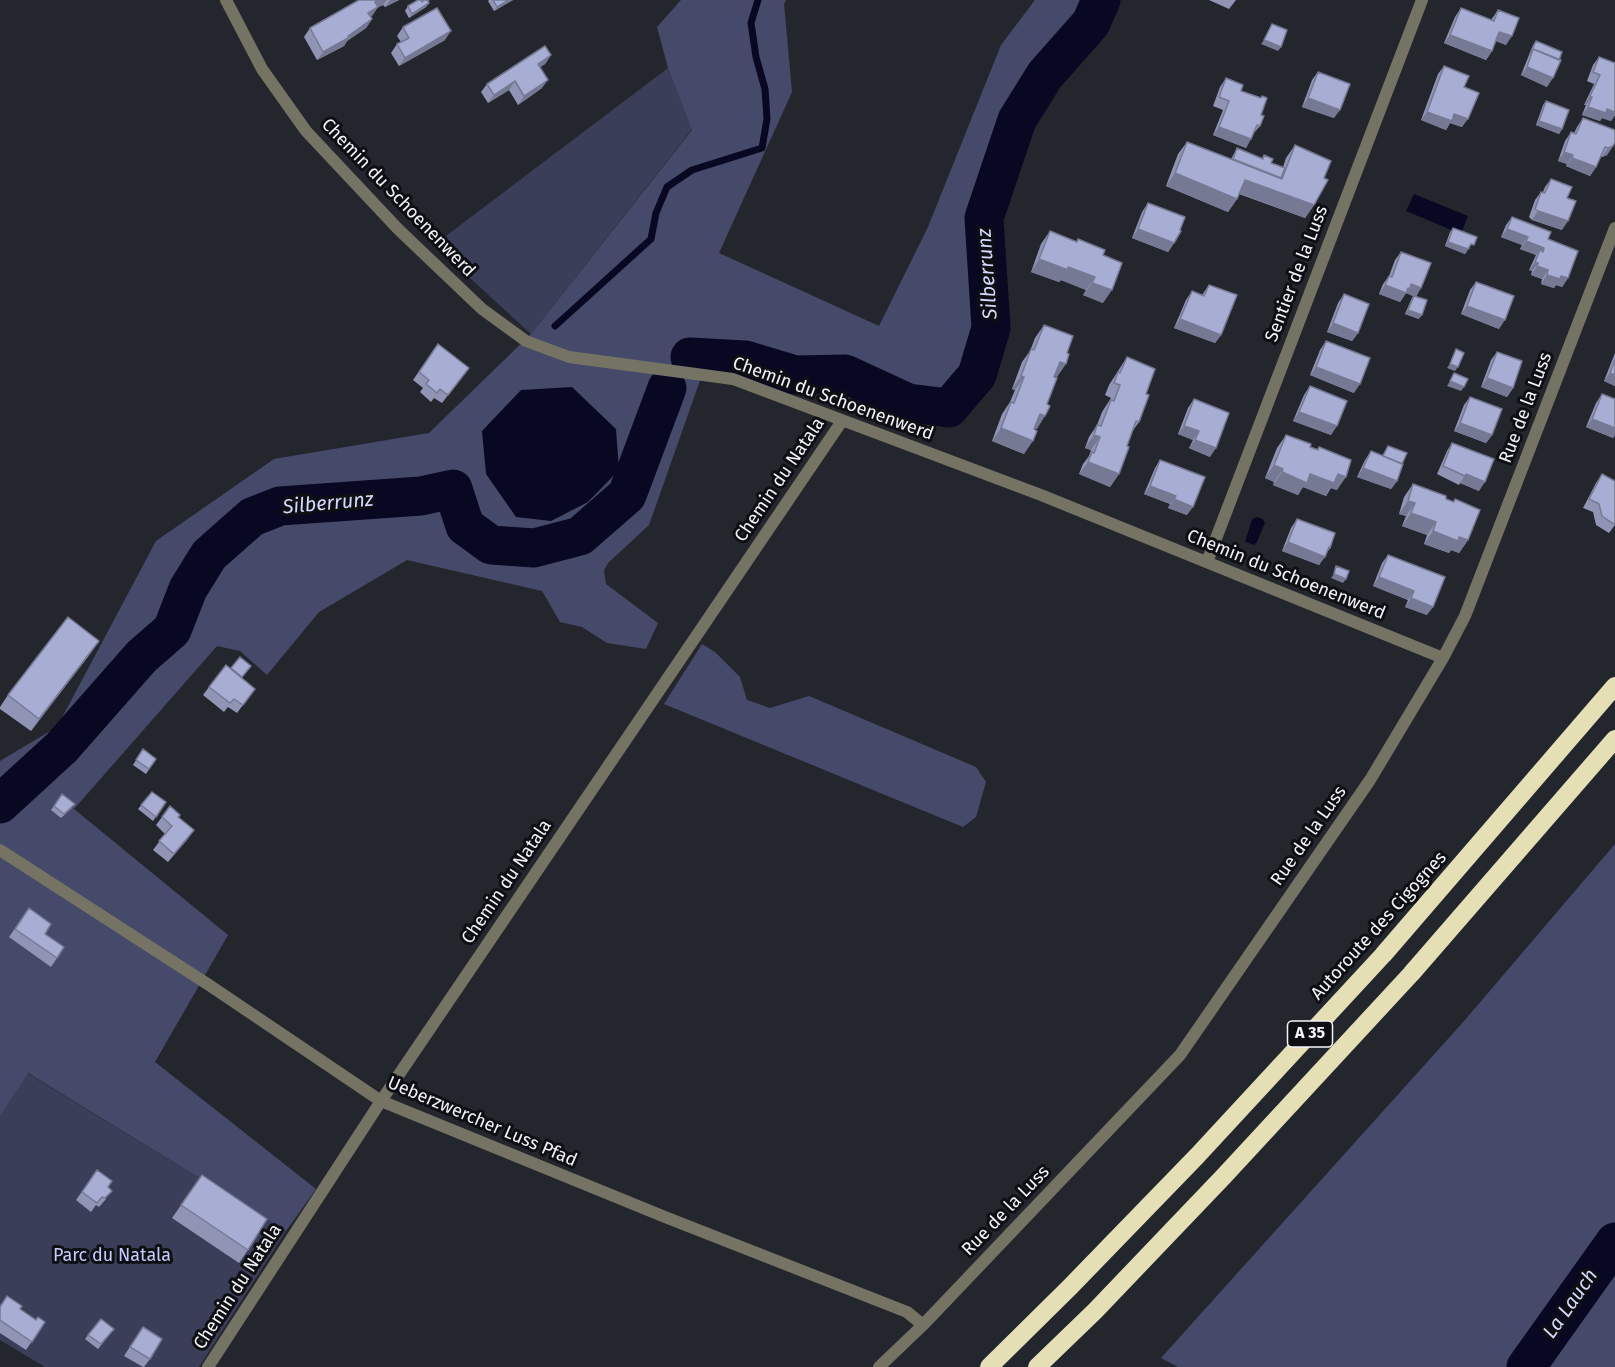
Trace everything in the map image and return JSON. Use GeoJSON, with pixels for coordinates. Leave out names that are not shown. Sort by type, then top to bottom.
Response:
{"type":"FeatureCollection","features":[{"type":"Feature","properties":{"kind":"highway","name":"Autoroute des Cigognes"},"geometry":{"type":"LineString","coordinates":[[989,1367],[1197,1156],[1367,973],[1615,686]]}},
{"type":"Feature","properties":{"kind":"highway","name":"A 35"},"geometry":{"type":"LineString","coordinates":[[1038,1367],[1224,1176],[1411,974],[1615,739]]}},
{"type":"Feature","properties":{"kind":"street","name":"Chemin du Schoenenwerd"},"geometry":{"type":"LineString","coordinates":[[226,0],[262,69],[306,131],[406,237],[482,309],[526,341],[569,357],[733,379],[1041,495],[1443,658]]}},
{"type":"Feature","properties":{"kind":"street","name":"Sentier de la Luss"},"geometry":{"type":"LineString","coordinates":[[1207,562],[1422,0]]}},
{"type":"Feature","properties":{"kind":"street","name":"Rue de la Luss"},"geometry":{"type":"LineString","coordinates":[[879,1367],[923,1325],[1180,1055],[1371,780],[1465,616],[1615,228]]}},
{"type":"Feature","properties":{"kind":"street","name":"Chemin du Natala"},"geometry":{"type":"LineString","coordinates":[[208,1367],[381,1101],[842,421]]}},
{"type":"Feature","properties":{"kind":"street","name":"Ueberzwercher Luss Pfad"},"geometry":{"type":"LineString","coordinates":[[0,850],[209,985],[381,1101],[664,1217],[907,1312],[923,1325]]}},
{"type":"Feature","properties":{"kind":"green space"},"geometry":{"type":"Polygon","coordinates":[[[668,68],[692,129],[531,334],[434,245],[668,68]]]}},
{"type":"Feature","properties":{"kind":"green space","name":"Parc du Natala"},"geometry":{"type":"Polygon","coordinates":[[[27,1073],[286,1231],[199,1367],[45,1367],[0,1340],[0,1116],[27,1073]]]}},
{"type":"Feature","properties":{"kind":"shaded area"},"geometry":{"type":"Polygon","coordinates":[[[681,0],[786,0],[784,4],[792,92],[719,253],[879,326],[928,227],[1001,45],[1035,0],[1104,0],[1092,26],[982,178],[992,294],[936,429],[790,386],[703,372],[649,525],[608,563],[604,570],[606,584],[658,623],[646,649],[607,643],[582,627],[560,622],[542,591],[407,560],[319,612],[267,675],[240,651],[217,646],[74,809],[228,935],[155,1062],[316,1189],[286,1231],[28,1073],[0,1116],[0,761],[57,727],[156,541],[274,459],[429,433],[531,334],[692,130],[668,68],[657,27],[681,0]]]}},
{"type":"Feature","properties":{"kind":"shaded area"},"geometry":{"type":"Polygon","coordinates":[[[1414,194],[1468,216],[1461,234],[1406,211],[1414,194]]]}},
{"type":"Feature","properties":{"kind":"shaded area"},"geometry":{"type":"Polygon","coordinates":[[[572,387],[616,429],[619,470],[588,502],[551,521],[516,517],[486,474],[482,431],[521,390],[572,387]]]}},
{"type":"Feature","properties":{"kind":"shaded area"},"geometry":{"type":"Polygon","coordinates":[[[1257,517],[1263,519],[1265,523],[1254,545],[1245,542],[1252,519],[1257,517]]]}},
{"type":"Feature","properties":{"kind":"shaded area"},"geometry":{"type":"Polygon","coordinates":[[[702,644],[715,652],[740,677],[747,700],[770,708],[809,696],[976,767],[986,782],[976,817],[963,827],[664,704],[702,644]]]}},
{"type":"Feature","properties":{"kind":"shaded area"},"geometry":{"type":"Polygon","coordinates":[[[1615,844],[1615,1367],[1178,1367],[1161,1358],[1465,1020],[1615,844]]]}},
{"type":"Feature","properties":{"kind":"building"},"geometry":{"type":"Polygon","coordinates":[[[359,0],[380,0],[375,2],[378,7],[368,13],[372,19],[348,36],[350,37],[323,52],[310,28],[359,0]]]}},
{"type":"Feature","properties":{"kind":"building"},"geometry":{"type":"Polygon","coordinates":[[[418,0],[422,2],[427,0],[429,3],[412,14],[408,6],[418,0]]]}},
{"type":"Feature","properties":{"kind":"building"},"geometry":{"type":"Polygon","coordinates":[[[493,0],[509,0],[497,7],[493,0]]]}},
{"type":"Feature","properties":{"kind":"building"},"geometry":{"type":"Polygon","coordinates":[[[437,8],[451,31],[405,58],[397,44],[409,38],[403,27],[437,8]]]}},
{"type":"Feature","properties":{"kind":"building"},"geometry":{"type":"Polygon","coordinates":[[[1461,8],[1494,21],[1498,10],[1519,18],[1512,36],[1499,32],[1492,51],[1450,35],[1461,8]]]}},
{"type":"Feature","properties":{"kind":"building"},"geometry":{"type":"Polygon","coordinates":[[[1272,24],[1287,30],[1281,47],[1264,40],[1272,24]]]}},
{"type":"Feature","properties":{"kind":"building"},"geometry":{"type":"Polygon","coordinates":[[[1536,41],[1562,52],[1559,60],[1533,49],[1530,54],[1536,41]]]}},
{"type":"Feature","properties":{"kind":"building"},"geometry":{"type":"Polygon","coordinates":[[[545,46],[551,55],[538,64],[548,80],[524,96],[515,81],[494,95],[487,84],[545,46]]]}},
{"type":"Feature","properties":{"kind":"building"},"geometry":{"type":"Polygon","coordinates":[[[1533,49],[1561,60],[1553,78],[1527,67],[1533,49]]]}},
{"type":"Feature","properties":{"kind":"building"},"geometry":{"type":"Polygon","coordinates":[[[1599,57],[1615,63],[1615,112],[1607,109],[1606,113],[1588,107],[1592,97],[1590,96],[1600,75],[1593,72],[1599,57]]]}},
{"type":"Feature","properties":{"kind":"building"},"geometry":{"type":"Polygon","coordinates":[[[1444,66],[1469,76],[1464,87],[1479,93],[1468,119],[1454,114],[1452,121],[1427,112],[1444,66]]]}},
{"type":"Feature","properties":{"kind":"building"},"geometry":{"type":"Polygon","coordinates":[[[1318,72],[1350,84],[1340,110],[1308,98],[1318,72]]]}},
{"type":"Feature","properties":{"kind":"building"},"geometry":{"type":"Polygon","coordinates":[[[1226,78],[1243,85],[1241,91],[1267,98],[1261,115],[1264,116],[1251,139],[1219,127],[1229,101],[1219,97],[1226,78]]]}},
{"type":"Feature","properties":{"kind":"building"},"geometry":{"type":"Polygon","coordinates":[[[1546,101],[1569,110],[1562,129],[1539,121],[1546,101]]]}},
{"type":"Feature","properties":{"kind":"building"},"geometry":{"type":"Polygon","coordinates":[[[1583,118],[1615,130],[1613,146],[1605,147],[1596,167],[1572,158],[1573,155],[1564,152],[1571,132],[1576,134],[1583,118]]]}},
{"type":"Feature","properties":{"kind":"building"},"geometry":{"type":"Polygon","coordinates":[[[1187,142],[1282,179],[1295,145],[1331,161],[1324,178],[1328,180],[1314,205],[1245,180],[1237,199],[1175,173],[1187,142]]]}},
{"type":"Feature","properties":{"kind":"building"},"geometry":{"type":"Polygon","coordinates":[[[1237,148],[1263,159],[1264,155],[1273,159],[1271,163],[1285,168],[1281,178],[1233,159],[1237,148]]]}},
{"type":"Feature","properties":{"kind":"building"},"geometry":{"type":"Polygon","coordinates":[[[1551,179],[1572,187],[1567,198],[1576,201],[1568,221],[1535,209],[1541,192],[1545,193],[1551,179]]]}},
{"type":"Feature","properties":{"kind":"building"},"geometry":{"type":"Polygon","coordinates":[[[1148,203],[1185,217],[1174,243],[1138,229],[1148,203]]]}},
{"type":"Feature","properties":{"kind":"building"},"geometry":{"type":"Polygon","coordinates":[[[1512,217],[1551,232],[1548,239],[1578,251],[1568,278],[1561,276],[1560,279],[1547,275],[1548,270],[1537,266],[1538,263],[1535,262],[1540,250],[1543,252],[1544,248],[1526,241],[1528,237],[1507,229],[1512,217]]]}},
{"type":"Feature","properties":{"kind":"building"},"geometry":{"type":"Polygon","coordinates":[[[1453,228],[1477,237],[1474,245],[1471,244],[1468,249],[1448,242],[1453,228]]]}},
{"type":"Feature","properties":{"kind":"building"},"geometry":{"type":"Polygon","coordinates":[[[1050,231],[1105,250],[1103,255],[1122,263],[1112,290],[1092,283],[1095,277],[1039,259],[1050,231]]]}},
{"type":"Feature","properties":{"kind":"building"},"geometry":{"type":"Polygon","coordinates":[[[1401,252],[1431,263],[1421,288],[1411,284],[1406,293],[1385,285],[1389,276],[1392,277],[1401,252]]]}},
{"type":"Feature","properties":{"kind":"building"},"geometry":{"type":"Polygon","coordinates":[[[1476,282],[1514,296],[1505,320],[1467,306],[1476,282]]]}},
{"type":"Feature","properties":{"kind":"building"},"geometry":{"type":"Polygon","coordinates":[[[1209,285],[1237,295],[1221,335],[1180,319],[1192,291],[1204,296],[1209,285]]]}},
{"type":"Feature","properties":{"kind":"building"},"geometry":{"type":"Polygon","coordinates":[[[1344,294],[1369,304],[1358,333],[1333,323],[1344,294]]]}},
{"type":"Feature","properties":{"kind":"building"},"geometry":{"type":"Polygon","coordinates":[[[1414,296],[1427,300],[1422,315],[1408,310],[1414,296]]]}},
{"type":"Feature","properties":{"kind":"building"},"geometry":{"type":"Polygon","coordinates":[[[1044,325],[1073,336],[1066,364],[1060,362],[1054,377],[1057,378],[1047,404],[1050,406],[1045,416],[1040,414],[1034,429],[1037,431],[1033,441],[1001,428],[1024,377],[1021,376],[1031,349],[1034,350],[1044,325]]]}},
{"type":"Feature","properties":{"kind":"building"},"geometry":{"type":"Polygon","coordinates":[[[1326,341],[1370,358],[1360,384],[1316,367],[1326,341]]]}},
{"type":"Feature","properties":{"kind":"building"},"geometry":{"type":"Polygon","coordinates":[[[438,344],[469,368],[448,395],[440,389],[437,393],[426,384],[429,380],[419,372],[438,344]]]}},
{"type":"Feature","properties":{"kind":"building"},"geometry":{"type":"Polygon","coordinates":[[[1456,349],[1464,353],[1458,367],[1450,364],[1456,349]]]}},
{"type":"Feature","properties":{"kind":"building"},"geometry":{"type":"Polygon","coordinates":[[[1497,352],[1522,361],[1513,388],[1487,378],[1497,352]]]}},
{"type":"Feature","properties":{"kind":"building"},"geometry":{"type":"Polygon","coordinates":[[[1127,357],[1155,369],[1146,394],[1149,395],[1139,422],[1136,421],[1119,474],[1088,462],[1100,437],[1094,435],[1097,425],[1101,426],[1111,400],[1114,401],[1120,385],[1114,383],[1127,357]]]}},
{"type":"Feature","properties":{"kind":"building"},"geometry":{"type":"Polygon","coordinates":[[[1615,360],[1615,375],[1610,373],[1615,360]]]}},
{"type":"Feature","properties":{"kind":"building"},"geometry":{"type":"Polygon","coordinates":[[[1454,373],[1468,379],[1464,387],[1450,381],[1454,373]]]}},
{"type":"Feature","properties":{"kind":"building"},"geometry":{"type":"Polygon","coordinates":[[[1310,386],[1347,401],[1337,426],[1299,412],[1310,386]]]}},
{"type":"Feature","properties":{"kind":"building"},"geometry":{"type":"Polygon","coordinates":[[[1602,394],[1615,399],[1615,428],[1592,419],[1602,394]]]}},
{"type":"Feature","properties":{"kind":"building"},"geometry":{"type":"Polygon","coordinates":[[[1470,397],[1502,409],[1492,435],[1460,423],[1470,397]]]}},
{"type":"Feature","properties":{"kind":"building"},"geometry":{"type":"Polygon","coordinates":[[[1194,399],[1229,413],[1216,448],[1195,440],[1199,431],[1184,426],[1194,399]]]}},
{"type":"Feature","properties":{"kind":"building"},"geometry":{"type":"Polygon","coordinates":[[[1286,435],[1311,444],[1310,447],[1318,450],[1319,447],[1351,460],[1346,477],[1338,474],[1334,483],[1310,474],[1307,483],[1282,472],[1283,469],[1274,465],[1286,435]]]}},
{"type":"Feature","properties":{"kind":"building"},"geometry":{"type":"Polygon","coordinates":[[[1452,443],[1494,459],[1485,482],[1443,466],[1452,443]]]}},
{"type":"Feature","properties":{"kind":"building"},"geometry":{"type":"Polygon","coordinates":[[[1388,446],[1407,453],[1402,464],[1383,456],[1388,446]]]}},
{"type":"Feature","properties":{"kind":"building"},"geometry":{"type":"Polygon","coordinates":[[[1371,451],[1403,464],[1397,481],[1363,468],[1371,451]]]}},
{"type":"Feature","properties":{"kind":"building"},"geometry":{"type":"Polygon","coordinates":[[[1160,460],[1205,477],[1193,507],[1174,499],[1176,496],[1150,486],[1160,460]]]}},
{"type":"Feature","properties":{"kind":"building"},"geometry":{"type":"Polygon","coordinates":[[[1602,474],[1615,481],[1615,525],[1602,516],[1599,504],[1589,499],[1602,474]]]}},
{"type":"Feature","properties":{"kind":"building"},"geometry":{"type":"Polygon","coordinates":[[[1413,484],[1446,496],[1446,499],[1454,502],[1455,499],[1480,510],[1468,540],[1459,537],[1458,541],[1433,531],[1436,522],[1411,513],[1415,503],[1408,501],[1413,484]]]}},
{"type":"Feature","properties":{"kind":"building"},"geometry":{"type":"Polygon","coordinates":[[[1297,519],[1335,533],[1325,557],[1288,542],[1297,519]]]}},
{"type":"Feature","properties":{"kind":"building"},"geometry":{"type":"Polygon","coordinates":[[[1388,555],[1445,577],[1433,607],[1411,598],[1414,591],[1379,577],[1388,555]]]}},
{"type":"Feature","properties":{"kind":"building"},"geometry":{"type":"Polygon","coordinates":[[[1336,566],[1349,571],[1346,579],[1334,574],[1336,566]]]}},
{"type":"Feature","properties":{"kind":"building"},"geometry":{"type":"Polygon","coordinates":[[[68,617],[99,641],[39,719],[8,695],[68,617]]]}},
{"type":"Feature","properties":{"kind":"building"},"geometry":{"type":"Polygon","coordinates":[[[240,657],[251,666],[242,677],[231,668],[240,657]]]}},
{"type":"Feature","properties":{"kind":"building"},"geometry":{"type":"Polygon","coordinates":[[[226,665],[255,689],[243,705],[234,699],[230,703],[209,687],[226,665]]]}},
{"type":"Feature","properties":{"kind":"building"},"geometry":{"type":"Polygon","coordinates":[[[143,749],[156,759],[149,769],[136,760],[143,749]]]}},
{"type":"Feature","properties":{"kind":"building"},"geometry":{"type":"Polygon","coordinates":[[[152,792],[166,802],[156,817],[141,805],[152,792]]]}},
{"type":"Feature","properties":{"kind":"building"},"geometry":{"type":"Polygon","coordinates":[[[62,794],[75,804],[64,814],[54,806],[62,794]]]}},
{"type":"Feature","properties":{"kind":"building"},"geometry":{"type":"Polygon","coordinates":[[[170,806],[180,815],[178,817],[194,830],[174,854],[159,841],[172,826],[162,817],[170,806]]]}},
{"type":"Feature","properties":{"kind":"building"},"geometry":{"type":"Polygon","coordinates":[[[29,908],[51,924],[45,934],[64,947],[57,958],[15,929],[29,908]]]}},
{"type":"Feature","properties":{"kind":"building"},"geometry":{"type":"Polygon","coordinates":[[[97,1170],[112,1181],[108,1187],[112,1191],[97,1203],[82,1192],[97,1170]]]}},
{"type":"Feature","properties":{"kind":"building"},"geometry":{"type":"Polygon","coordinates":[[[202,1175],[267,1219],[248,1250],[181,1205],[202,1175]]]}},
{"type":"Feature","properties":{"kind":"building"},"geometry":{"type":"Polygon","coordinates":[[[7,1296],[22,1306],[20,1309],[36,1320],[38,1317],[45,1322],[32,1342],[0,1320],[0,1307],[7,1296]]]}},
{"type":"Feature","properties":{"kind":"building"},"geometry":{"type":"Polygon","coordinates":[[[101,1319],[114,1329],[101,1344],[88,1335],[101,1319]]]}},
{"type":"Feature","properties":{"kind":"building"},"geometry":{"type":"Polygon","coordinates":[[[143,1327],[162,1339],[150,1359],[130,1347],[143,1327]]]}},
{"type":"Feature","properties":{"kind":"waterway"},"geometry":{"type":"LineString","coordinates":[[555,326],[651,239],[656,213],[667,187],[692,170],[762,148],[767,119],[765,89],[756,57],[751,23],[758,0]]}},
{"type":"Feature","properties":{"kind":"waterway","name":"Silberrunz"},"geometry":{"type":"LineString","coordinates":[[690,357],[745,360],[795,375],[845,374],[908,403],[949,408],[977,375],[991,328],[984,218],[1017,120],[1045,75],[1091,23],[1101,0]]}},
{"type":"Feature","properties":{"kind":"waterway","name":"Silberrunz"},"geometry":{"type":"LineString","coordinates":[[0,804],[61,748],[141,657],[172,630],[188,589],[209,555],[252,517],[280,506],[421,496],[453,489],[465,526],[491,545],[534,548],[580,536],[627,495],[667,388]]}},
{"type":"Feature","properties":{"kind":"waterway","name":"La Lauch"},"geometry":{"type":"LineString","coordinates":[[1526,1367],[1615,1242]]}}]}
